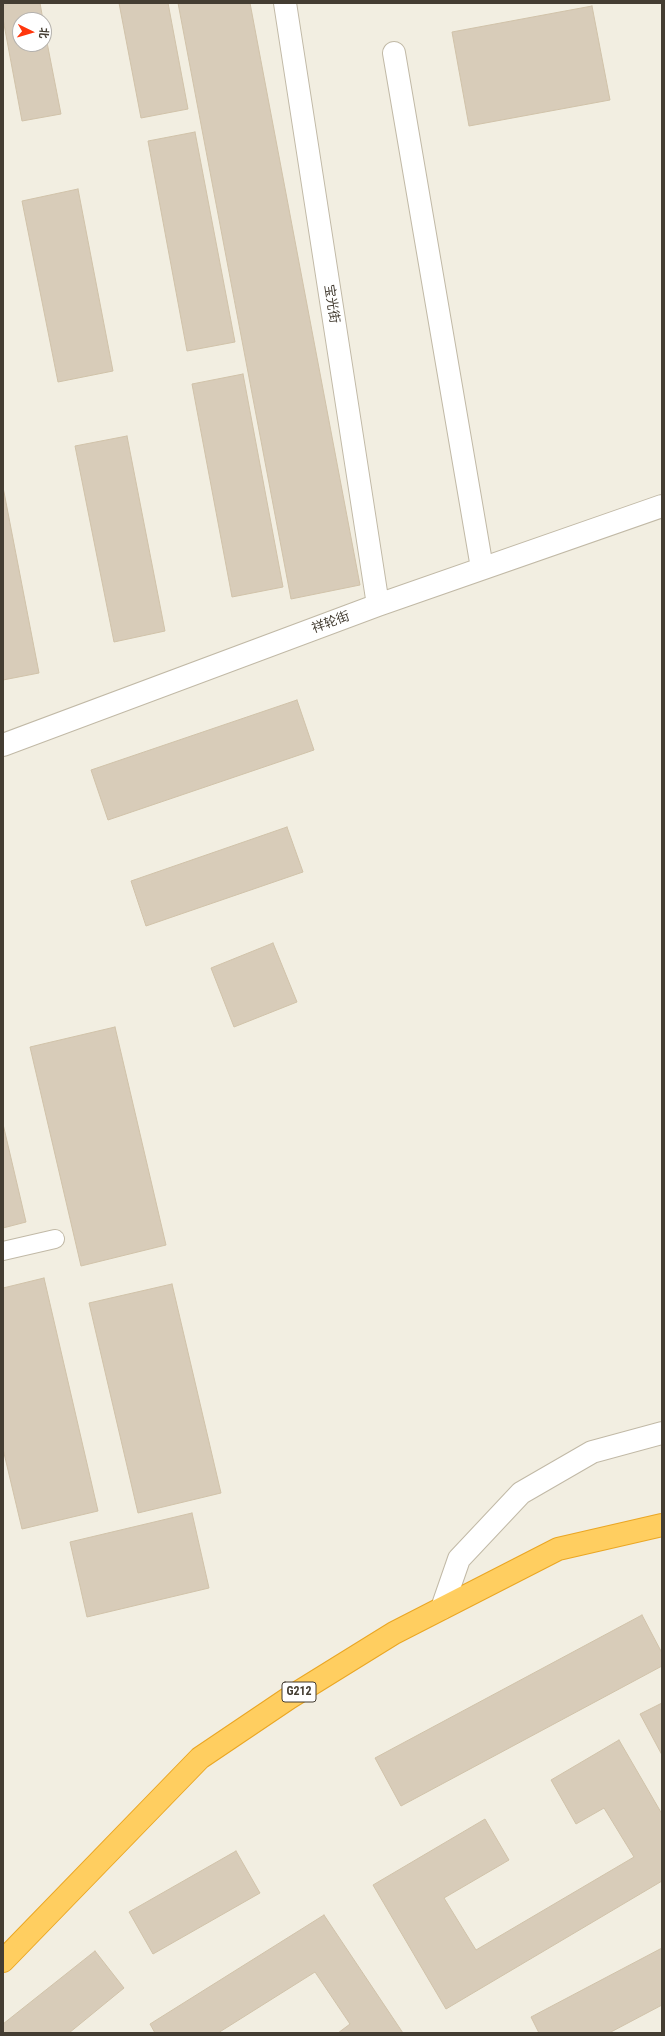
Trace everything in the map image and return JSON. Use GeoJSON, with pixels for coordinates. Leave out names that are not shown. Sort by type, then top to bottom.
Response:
{"type":"FeatureCollection","features":[{"type":"Feature","properties":{"kind":"highway","name":"G212"},"geometry":{"type":"LineString","coordinates":[[3,1961],[200,1758],[289,1698],[394,1633],[558,1549],[662,1525]]}},
{"type":"Feature","properties":{"kind":"street","name":"宝光街"},"geometry":{"type":"LineString","coordinates":[[284,3],[378,605]]}},
{"type":"Feature","properties":{"kind":"street"},"geometry":{"type":"LineString","coordinates":[[394,53],[482,568]]}},
{"type":"Feature","properties":{"kind":"street","name":"祥轮街"},"geometry":{"type":"LineString","coordinates":[[3,745],[378,605],[662,506]]}},
{"type":"Feature","properties":{"kind":"street"},"geometry":{"type":"LineString","coordinates":[[442,1608],[459,1560],[522,1492],[592,1452],[662,1433]]}},
{"type":"Feature","properties":{"kind":"lane"},"geometry":{"type":"LineString","coordinates":[[3,1251],[55,1239]]}},
{"type":"Feature","properties":{"kind":"building"},"geometry":{"type":"Polygon","coordinates":[[[3,3],[40,3],[42,12],[12,12],[12,52],[49,52],[61,114],[22,121],[3,19],[3,3]]]}},
{"type":"Feature","properties":{"kind":"building"},"geometry":{"type":"Polygon","coordinates":[[[119,3],[168,3],[188,109],[141,118],[119,3]]]}},
{"type":"Feature","properties":{"kind":"building"},"geometry":{"type":"Polygon","coordinates":[[[178,3],[250,3],[360,585],[291,599],[178,3]]]}},
{"type":"Feature","properties":{"kind":"building"},"geometry":{"type":"Polygon","coordinates":[[[592,6],[610,100],[469,126],[452,32],[592,6]]]}},
{"type":"Feature","properties":{"kind":"building"},"geometry":{"type":"Polygon","coordinates":[[[195,132],[235,342],[187,351],[148,141],[195,132]]]}},
{"type":"Feature","properties":{"kind":"building"},"geometry":{"type":"Polygon","coordinates":[[[78,189],[113,371],[58,382],[22,201],[78,189]]]}},
{"type":"Feature","properties":{"kind":"building"},"geometry":{"type":"Polygon","coordinates":[[[243,374],[283,587],[232,597],[192,384],[243,374]]]}},
{"type":"Feature","properties":{"kind":"building"},"geometry":{"type":"Polygon","coordinates":[[[127,436],[165,631],[114,642],[75,446],[127,436]]]}},
{"type":"Feature","properties":{"kind":"building"},"geometry":{"type":"Polygon","coordinates":[[[3,487],[39,673],[3,680],[3,487]]]}},
{"type":"Feature","properties":{"kind":"building"},"geometry":{"type":"Polygon","coordinates":[[[297,700],[314,750],[108,820],[91,770],[297,700]]]}},
{"type":"Feature","properties":{"kind":"building"},"geometry":{"type":"Polygon","coordinates":[[[287,827],[303,872],[146,926],[131,881],[287,827]]]}},
{"type":"Feature","properties":{"kind":"building"},"geometry":{"type":"Polygon","coordinates":[[[273,943],[297,1002],[234,1027],[211,968],[273,943]]]}},
{"type":"Feature","properties":{"kind":"building"},"geometry":{"type":"Polygon","coordinates":[[[115,1027],[166,1245],[81,1266],[30,1047],[115,1027]]]}},
{"type":"Feature","properties":{"kind":"building"},"geometry":{"type":"Polygon","coordinates":[[[3,1124],[26,1222],[3,1228],[3,1124]]]}},
{"type":"Feature","properties":{"kind":"building"},"geometry":{"type":"Polygon","coordinates":[[[44,1278],[98,1511],[22,1529],[3,1449],[3,1288],[44,1278]]]}},
{"type":"Feature","properties":{"kind":"building"},"geometry":{"type":"Polygon","coordinates":[[[172,1284],[221,1493],[138,1513],[89,1303],[172,1284]]]}},
{"type":"Feature","properties":{"kind":"building"},"geometry":{"type":"Polygon","coordinates":[[[192,1513],[209,1588],[87,1617],[70,1542],[192,1513]]]}},
{"type":"Feature","properties":{"kind":"building"},"geometry":{"type":"Polygon","coordinates":[[[642,1615],[662,1653],[662,1666],[401,1806],[375,1758],[642,1615]]]}},
{"type":"Feature","properties":{"kind":"building"},"geometry":{"type":"Polygon","coordinates":[[[662,1703],[662,1755],[640,1714],[662,1703]]]}},
{"type":"Feature","properties":{"kind":"building"},"geometry":{"type":"Polygon","coordinates":[[[619,1740],[662,1814],[662,1881],[446,2009],[373,1885],[485,1819],[509,1860],[444,1898],[476,1950],[634,1857],[604,1808],[576,1824],[551,1780],[619,1740]]]}},
{"type":"Feature","properties":{"kind":"building"},"geometry":{"type":"Polygon","coordinates":[[[236,1851],[260,1893],[153,1954],[129,1912],[236,1851]]]}},
{"type":"Feature","properties":{"kind":"building"},"geometry":{"type":"Polygon","coordinates":[[[324,1915],[403,2033],[338,2033],[350,2024],[315,1972],[218,2033],[155,2033],[150,2024],[324,1915]]]}},
{"type":"Feature","properties":{"kind":"building"},"geometry":{"type":"Polygon","coordinates":[[[662,1948],[662,2005],[609,2033],[539,2033],[531,2017],[662,1948]]]}},
{"type":"Feature","properties":{"kind":"building"},"geometry":{"type":"Polygon","coordinates":[[[95,1951],[124,1988],[69,2033],[3,2033],[3,2024],[95,1951]]]}}]}
